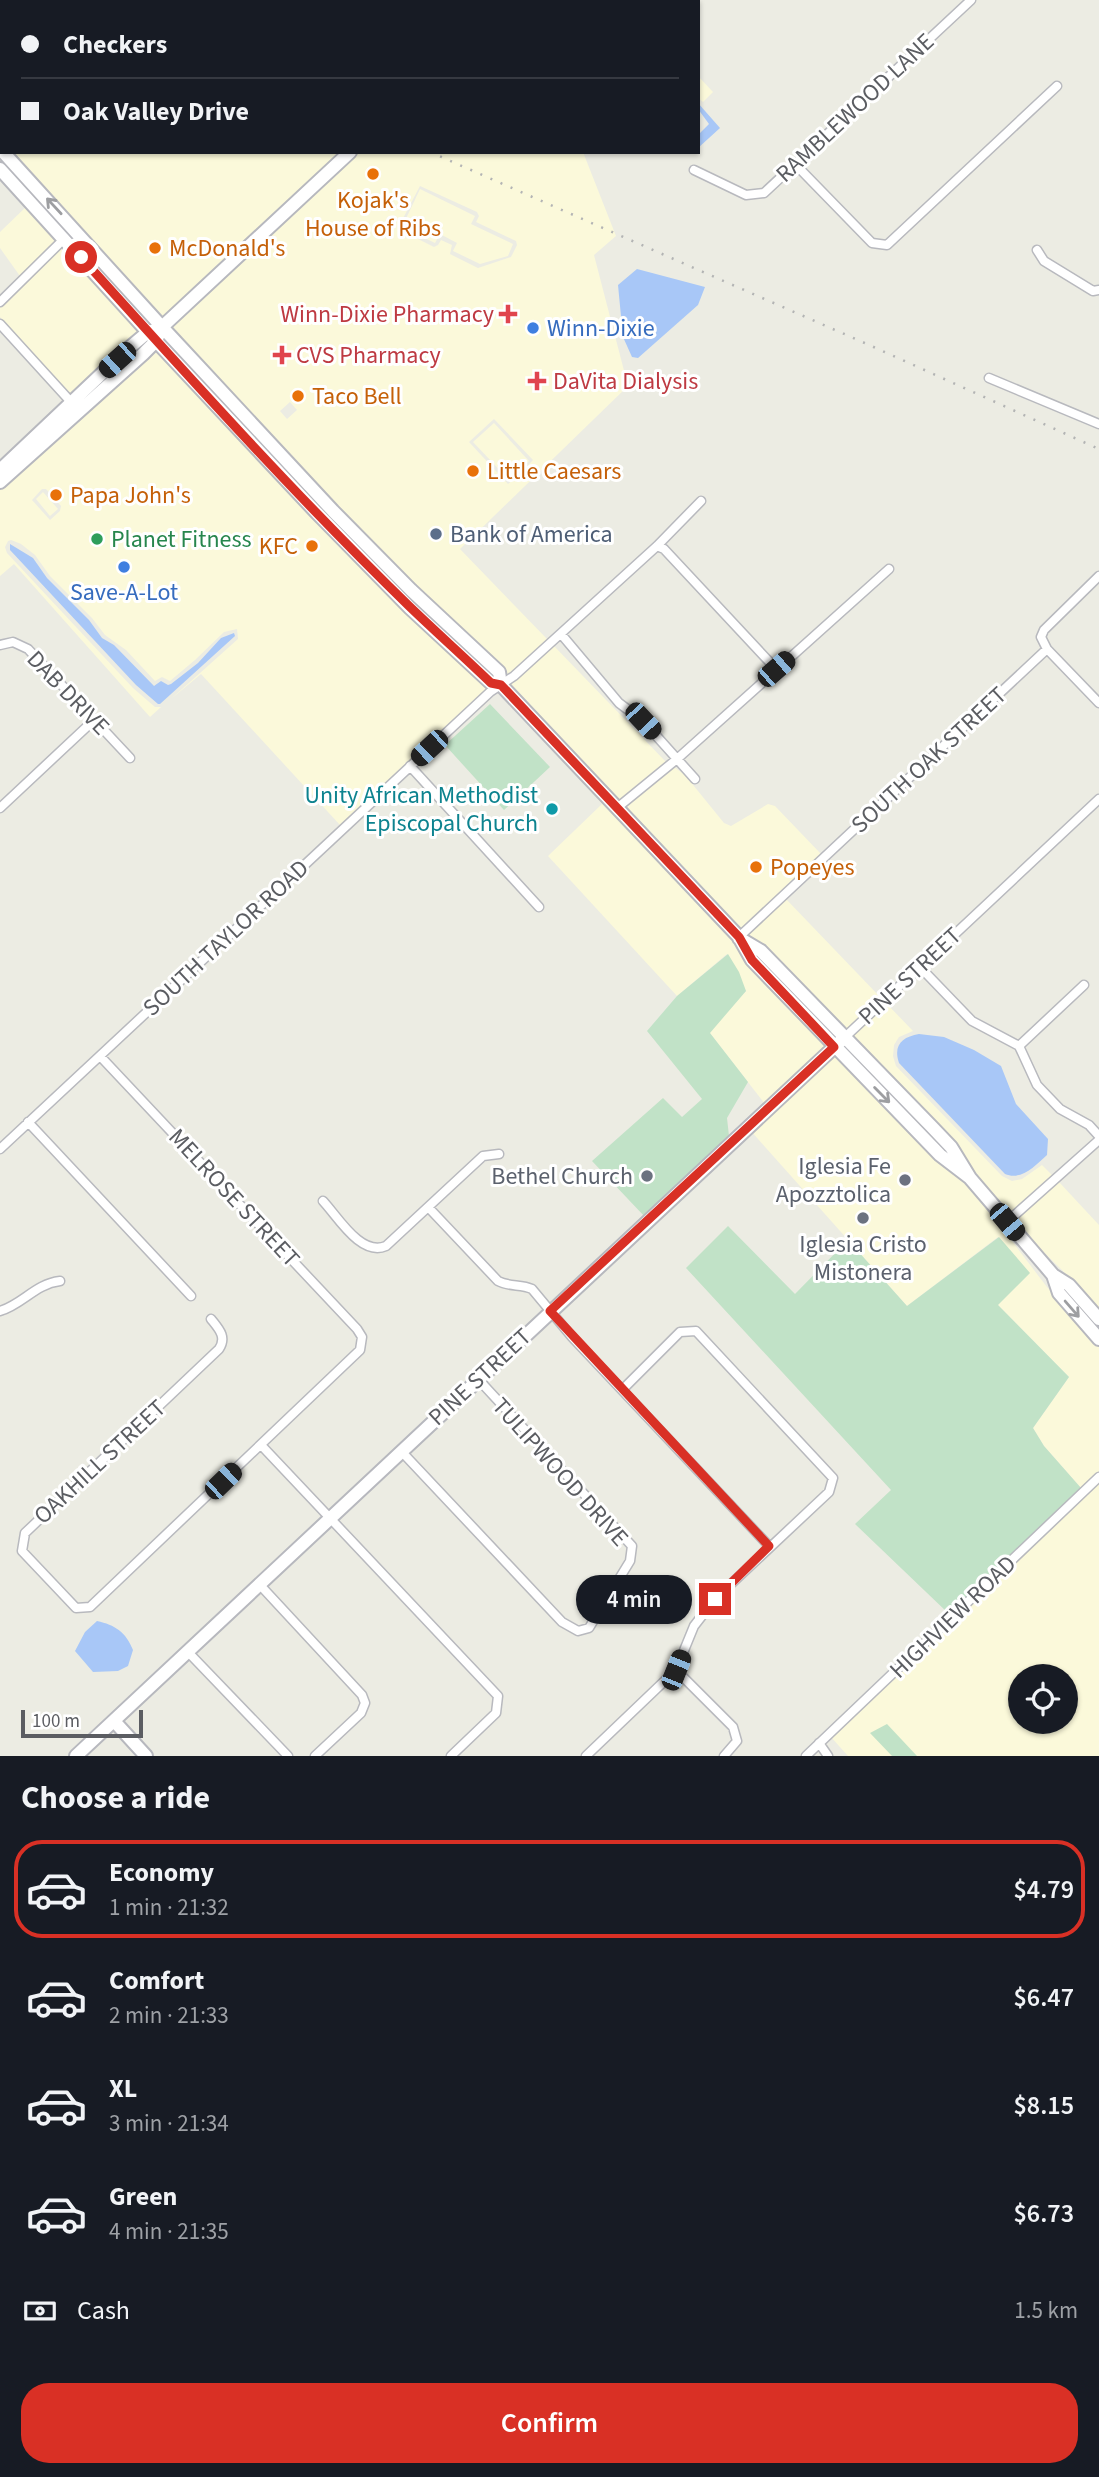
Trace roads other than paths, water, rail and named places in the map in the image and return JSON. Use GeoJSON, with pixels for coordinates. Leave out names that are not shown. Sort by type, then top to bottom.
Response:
{"type":"FeatureCollection","features":[{"type":"Feature","properties":{"kind":"main road"},"geometry":{"type":"LineString","coordinates":[[5,154],[352,530],[499,673],[501,685],[739,937],[752,960],[951,1147],[970,1178],[1052,1275],[1059,1293],[1099,1339]]}},
{"type":"Feature","properties":{"kind":"main road"},"geometry":{"type":"LineString","coordinates":[[0,482],[63,428],[162,327],[348,154]]}},
{"type":"Feature","properties":{"kind":"main road"},"geometry":{"type":"LineString","coordinates":[[0,169],[278,472],[410,608],[491,683],[501,685]]}},
{"type":"Feature","properties":{"kind":"main road"},"geometry":{"type":"LineString","coordinates":[[0,470],[71,401],[152,337]]}},
{"type":"Feature","properties":{"kind":"main road","name":"PINE STREET"},"geometry":{"type":"LineString","coordinates":[[76,1756],[839,1043]]}},
{"type":"Feature","properties":{"kind":"main road"},"geometry":{"type":"LineString","coordinates":[[1052,1275],[1069,1285],[1099,1319]]}},
{"type":"Feature","properties":{"kind":"main road"},"geometry":{"type":"LineString","coordinates":[[114,1721],[146,1756]]}},
{"type":"Feature","properties":{"kind":"street","name":"RAMBLEWOOD LANE"},"geometry":{"type":"LineString","coordinates":[[694,170],[746,195],[764,193],[971,0]]}},
{"type":"Feature","properties":{"kind":"street"},"geometry":{"type":"LineString","coordinates":[[796,165],[872,243],[887,245],[1057,86]]}},
{"type":"Feature","properties":{"kind":"street"},"geometry":{"type":"LineString","coordinates":[[0,302],[65,238]]}},
{"type":"Feature","properties":{"kind":"street"},"geometry":{"type":"LineString","coordinates":[[1037,250],[1044,261],[1093,292],[1099,290]]}},
{"type":"Feature","properties":{"kind":"street"},"geometry":{"type":"LineString","coordinates":[[0,324],[71,401]]}},
{"type":"Feature","properties":{"kind":"street"},"geometry":{"type":"LineString","coordinates":[[989,377],[1099,424]]}},
{"type":"Feature","properties":{"kind":"street","name":"SOUTH TAYLOR ROAD"},"geometry":{"type":"LineString","coordinates":[[0,1149],[410,765],[490,692],[561,634],[657,546],[701,501]]}},
{"type":"Feature","properties":{"kind":"street"},"geometry":{"type":"LineString","coordinates":[[657,546],[664,550],[776,669]]}},
{"type":"Feature","properties":{"kind":"street"},"geometry":{"type":"LineString","coordinates":[[617,808],[890,569]]}},
{"type":"Feature","properties":{"kind":"street"},"geometry":{"type":"LineString","coordinates":[[1099,576],[1044,630],[1041,637],[1047,649],[1099,703]]}},
{"type":"Feature","properties":{"kind":"street"},"geometry":{"type":"LineString","coordinates":[[561,634],[619,703],[643,721],[695,779]]}},
{"type":"Feature","properties":{"kind":"street","name":"DAB DRIVE"},"geometry":{"type":"LineString","coordinates":[[0,645],[13,642],[28,649],[130,758]]}},
{"type":"Feature","properties":{"kind":"street","name":"SOUTH OAK STREET"},"geometry":{"type":"LineString","coordinates":[[739,937],[1047,649]]}},
{"type":"Feature","properties":{"kind":"street"},"geometry":{"type":"LineString","coordinates":[[0,808],[94,720]]}},
{"type":"Feature","properties":{"kind":"street"},"geometry":{"type":"LineString","coordinates":[[410,765],[538,907]]}},
{"type":"Feature","properties":{"kind":"street","name":"PINE STREET"},"geometry":{"type":"LineString","coordinates":[[839,1043],[1099,799]]}},
{"type":"Feature","properties":{"kind":"street"},"geometry":{"type":"LineString","coordinates":[[920,967],[972,1021],[1019,1046],[1037,1085],[1060,1109],[1089,1125],[1099,1138],[1007,1222]]}},
{"type":"Feature","properties":{"kind":"street"},"geometry":{"type":"LineString","coordinates":[[1019,1046],[1084,985]]}},
{"type":"Feature","properties":{"kind":"street","name":"MELROSE STREET"},"geometry":{"type":"LineString","coordinates":[[100,1056],[357,1329],[362,1343]]}},
{"type":"Feature","properties":{"kind":"street"},"geometry":{"type":"LineString","coordinates":[[28,1122],[191,1296]]}},
{"type":"Feature","properties":{"kind":"street"},"geometry":{"type":"LineString","coordinates":[[323,1201],[357,1239],[367,1247],[378,1250],[386,1246],[483,1156],[499,1154]]}},
{"type":"Feature","properties":{"kind":"street"},"geometry":{"type":"LineString","coordinates":[[428,1207],[498,1281],[532,1289],[622,1390],[769,1546]]}},
{"type":"Feature","properties":{"kind":"street"},"geometry":{"type":"LineString","coordinates":[[0,1311],[17,1304],[40,1286],[60,1281]]}},
{"type":"Feature","properties":{"kind":"street","name":"OAKHILL STREET"},"geometry":{"type":"LineString","coordinates":[[211,1319],[221,1331],[223,1339],[219,1349],[24,1533],[22,1551],[76,1608],[90,1608],[360,1350],[362,1343]]}},
{"type":"Feature","properties":{"kind":"street"},"geometry":{"type":"LineString","coordinates":[[586,1756],[676,1670],[694,1626],[715,1599],[829,1492],[833,1478],[695,1331],[680,1332],[622,1390]]}},
{"type":"Feature","properties":{"kind":"street","name":"TULIPWOOD DRIVE"},"geometry":{"type":"LineString","coordinates":[[401,1451],[562,1622],[578,1631],[589,1628],[630,1561],[632,1546],[478,1379]]}},
{"type":"Feature","properties":{"kind":"street"},"geometry":{"type":"LineString","coordinates":[[261,1445],[499,1696],[496,1713],[451,1756]]}},
{"type":"Feature","properties":{"kind":"street","name":"HIGHVIEW ROAD"},"geometry":{"type":"LineString","coordinates":[[806,1756],[1099,1477]]}},
{"type":"Feature","properties":{"kind":"street"},"geometry":{"type":"LineString","coordinates":[[260,1584],[362,1695],[365,1703],[361,1713],[315,1756]]}},
{"type":"Feature","properties":{"kind":"street"},"geometry":{"type":"LineString","coordinates":[[188,1652],[288,1756]]}},
{"type":"Feature","properties":{"kind":"street"},"geometry":{"type":"LineString","coordinates":[[676,1670],[733,1727],[737,1741],[724,1756]]}},
{"type":"Feature","properties":{"kind":"street"},"geometry":{"type":"LineString","coordinates":[[819,1743],[828,1756]]}},
{"type":"Feature","properties":{"kind":"water"},"geometry":{"type":"Polygon","coordinates":[[[700,105],[720,128],[700,146],[700,133],[709,124],[700,112],[700,105]]]}},
{"type":"Feature","properties":{"kind":"water"},"geometry":{"type":"Polygon","coordinates":[[[637,269],[705,287],[698,305],[638,358],[632,357],[623,337],[618,285],[637,269]]]}},
{"type":"Feature","properties":{"kind":"water"},"geometry":{"type":"Polygon","coordinates":[[[10,544],[33,558],[47,578],[89,620],[102,638],[114,645],[154,686],[161,681],[171,684],[198,663],[221,638],[234,633],[235,636],[158,704],[136,685],[10,550],[10,544]]]}},
{"type":"Feature","properties":{"kind":"water"},"geometry":{"type":"Polygon","coordinates":[[[919,1034],[944,1037],[1001,1066],[1016,1104],[1048,1139],[1047,1155],[1022,1174],[1005,1174],[899,1063],[897,1051],[900,1043],[919,1034]]]}},
{"type":"Feature","properties":{"kind":"water"},"geometry":{"type":"Polygon","coordinates":[[[97,1621],[114,1627],[127,1638],[133,1650],[128,1666],[118,1671],[93,1672],[75,1651],[85,1632],[97,1621]]]}},
{"type":"Feature","properties":{"kind":"railway"},"geometry":{"type":"LineString","coordinates":[[435,154],[1099,449]]}},
{"type":"Feature","properties":{"kind":"place","name":"Kojak's House of Ribs"},"geometry":{"type":"Point","coordinates":[373,174]}},
{"type":"Feature","properties":{"kind":"place","name":"McDonald's"},"geometry":{"type":"Point","coordinates":[155,248]}},
{"type":"Feature","properties":{"kind":"place","name":"Winn-Dixie Pharmacy"},"geometry":{"type":"Point","coordinates":[508,314]}},
{"type":"Feature","properties":{"kind":"place","name":"Winn-Dixie"},"geometry":{"type":"Point","coordinates":[533,328]}},
{"type":"Feature","properties":{"kind":"place","name":"CVS Pharmacy"},"geometry":{"type":"Point","coordinates":[282,355]}},
{"type":"Feature","properties":{"kind":"place","name":"DaVita Dialysis"},"geometry":{"type":"Point","coordinates":[537,381]}},
{"type":"Feature","properties":{"kind":"place","name":"Taco Bell"},"geometry":{"type":"Point","coordinates":[298,396]}},
{"type":"Feature","properties":{"kind":"place","name":"Little Caesars"},"geometry":{"type":"Point","coordinates":[473,471]}},
{"type":"Feature","properties":{"kind":"place","name":"Papa John's"},"geometry":{"type":"Point","coordinates":[56,495]}},
{"type":"Feature","properties":{"kind":"place","name":"Bank of America"},"geometry":{"type":"Point","coordinates":[436,534]}},
{"type":"Feature","properties":{"kind":"place","name":"Planet Fitness"},"geometry":{"type":"Point","coordinates":[97,539]}},
{"type":"Feature","properties":{"kind":"place","name":"KFC"},"geometry":{"type":"Point","coordinates":[312,546]}},
{"type":"Feature","properties":{"kind":"place","name":"Save-A-Lot"},"geometry":{"type":"Point","coordinates":[124,567]}},
{"type":"Feature","properties":{"kind":"place","name":"Unity African Methodist Episcopal Church"},"geometry":{"type":"Point","coordinates":[552,809]}},
{"type":"Feature","properties":{"kind":"place","name":"Popeyes"},"geometry":{"type":"Point","coordinates":[756,867]}},
{"type":"Feature","properties":{"kind":"place","name":"Bethel Church"},"geometry":{"type":"Point","coordinates":[647,1176]}},
{"type":"Feature","properties":{"kind":"place","name":"Iglesia Fe Apozztolica"},"geometry":{"type":"Point","coordinates":[905,1180]}},
{"type":"Feature","properties":{"kind":"place","name":"Iglesia Cristo Mistonera"},"geometry":{"type":"Point","coordinates":[863,1218]}}]}
